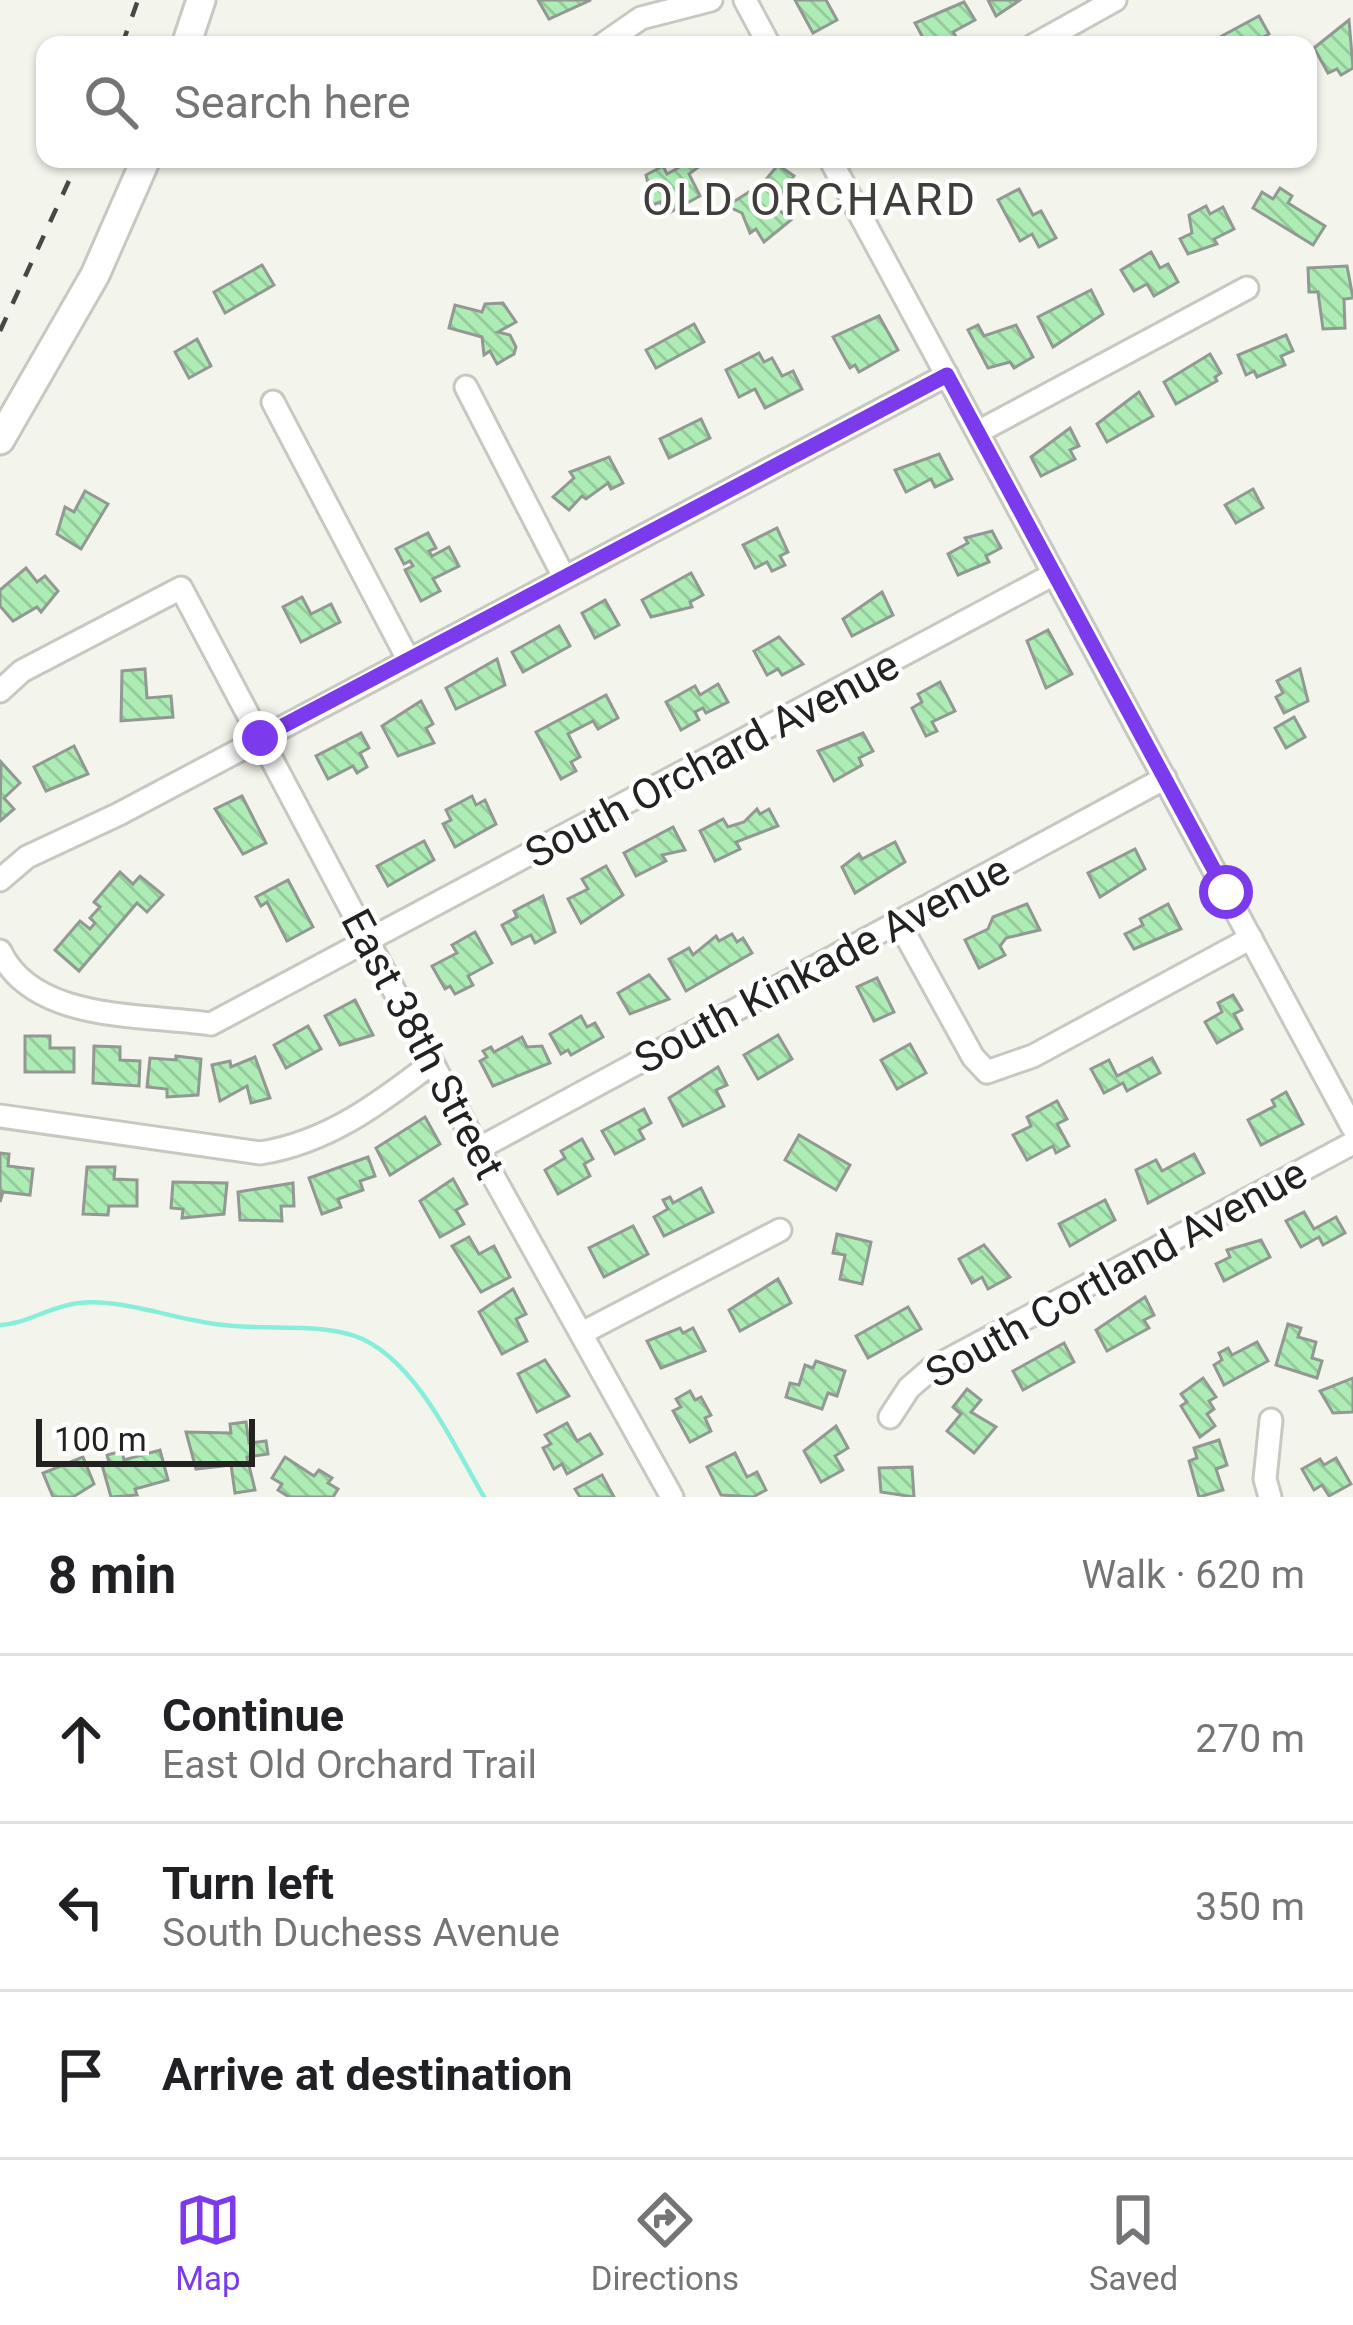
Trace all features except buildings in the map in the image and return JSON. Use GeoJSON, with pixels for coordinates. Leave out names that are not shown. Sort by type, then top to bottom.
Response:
{"type":"FeatureCollection","features":[{"type":"Feature","properties":{"kind":"main road"},"geometry":{"type":"LineString","coordinates":[[189,36],[201,0]]}},
{"type":"Feature","properties":{"kind":"main road"},"geometry":{"type":"LineString","coordinates":[[0,440],[70,323],[142,168]]}},
{"type":"Feature","properties":{"kind":"street"},"geometry":{"type":"LineString","coordinates":[[615,36],[641,18],[711,0]]}},
{"type":"Feature","properties":{"kind":"street"},"geometry":{"type":"LineString","coordinates":[[745,0],[764,36]]}},
{"type":"Feature","properties":{"kind":"street"},"geometry":{"type":"LineString","coordinates":[[1050,36],[1115,0]]}},
{"type":"Feature","properties":{"kind":"street"},"geometry":{"type":"LineString","coordinates":[[835,168],[1353,1127]]}},
{"type":"Feature","properties":{"kind":"street"},"geometry":{"type":"LineString","coordinates":[[978,432],[1246,288]]}},
{"type":"Feature","properties":{"kind":"street"},"geometry":{"type":"LineString","coordinates":[[0,880],[27,857],[947,375]]}},
{"type":"Feature","properties":{"kind":"street"},"geometry":{"type":"LineString","coordinates":[[466,387],[564,577]]}},
{"type":"Feature","properties":{"kind":"street"},"geometry":{"type":"LineString","coordinates":[[273,402],[408,659]]}},
{"type":"Feature","properties":{"kind":"street","name":"South Orchard Avenue"},"geometry":{"type":"LineString","coordinates":[[0,951],[22,985],[59,1002],[211,1024],[369,944],[1054,574]]}},
{"type":"Feature","properties":{"kind":"street","name":"East 38th Street"},"geometry":{"type":"LineString","coordinates":[[0,691],[22,671],[181,588],[478,1149],[672,1497]]}},
{"type":"Feature","properties":{"kind":"street","name":"South Kinkade Avenue"},"geometry":{"type":"LineString","coordinates":[[478,1149],[1165,778]]}},
{"type":"Feature","properties":{"kind":"street"},"geometry":{"type":"LineString","coordinates":[[899,923],[973,1057],[987,1072],[1033,1056],[1251,938]]}},
{"type":"Feature","properties":{"kind":"street"},"geometry":{"type":"LineString","coordinates":[[0,1116],[260,1153],[284,1149],[369,1111],[432,1063]]}},
{"type":"Feature","properties":{"kind":"street","name":"South Cortland Avenue"},"geometry":{"type":"LineString","coordinates":[[890,1417],[909,1388],[931,1369],[1353,1143]]}},
{"type":"Feature","properties":{"kind":"street"},"geometry":{"type":"LineString","coordinates":[[582,1333],[780,1230]]}},
{"type":"Feature","properties":{"kind":"street"},"geometry":{"type":"LineString","coordinates":[[1270,1497],[1265,1479],[1271,1420]]}},
{"type":"Feature","properties":{"kind":"waterway"},"geometry":{"type":"LineString","coordinates":[[0,1325],[68,1305],[96,1302],[224,1325],[344,1333],[368,1342],[409,1376],[484,1497]]}},
{"type":"Feature","properties":{"kind":"railway"},"geometry":{"type":"LineString","coordinates":[[125,36],[138,0]]}},
{"type":"Feature","properties":{"kind":"railway"},"geometry":{"type":"LineString","coordinates":[[0,331],[75,168]]}},
{"type":"Feature","properties":{"kind":"district","name":"OLD ORCHARD"},"geometry":{"type":"Point","coordinates":[810,199]}},
{"type":"Feature","properties":{"kind":"route"},"geometry":{"type":"LineString","coordinates":[[260,738],[947,375],[1226,892]]}}]}
